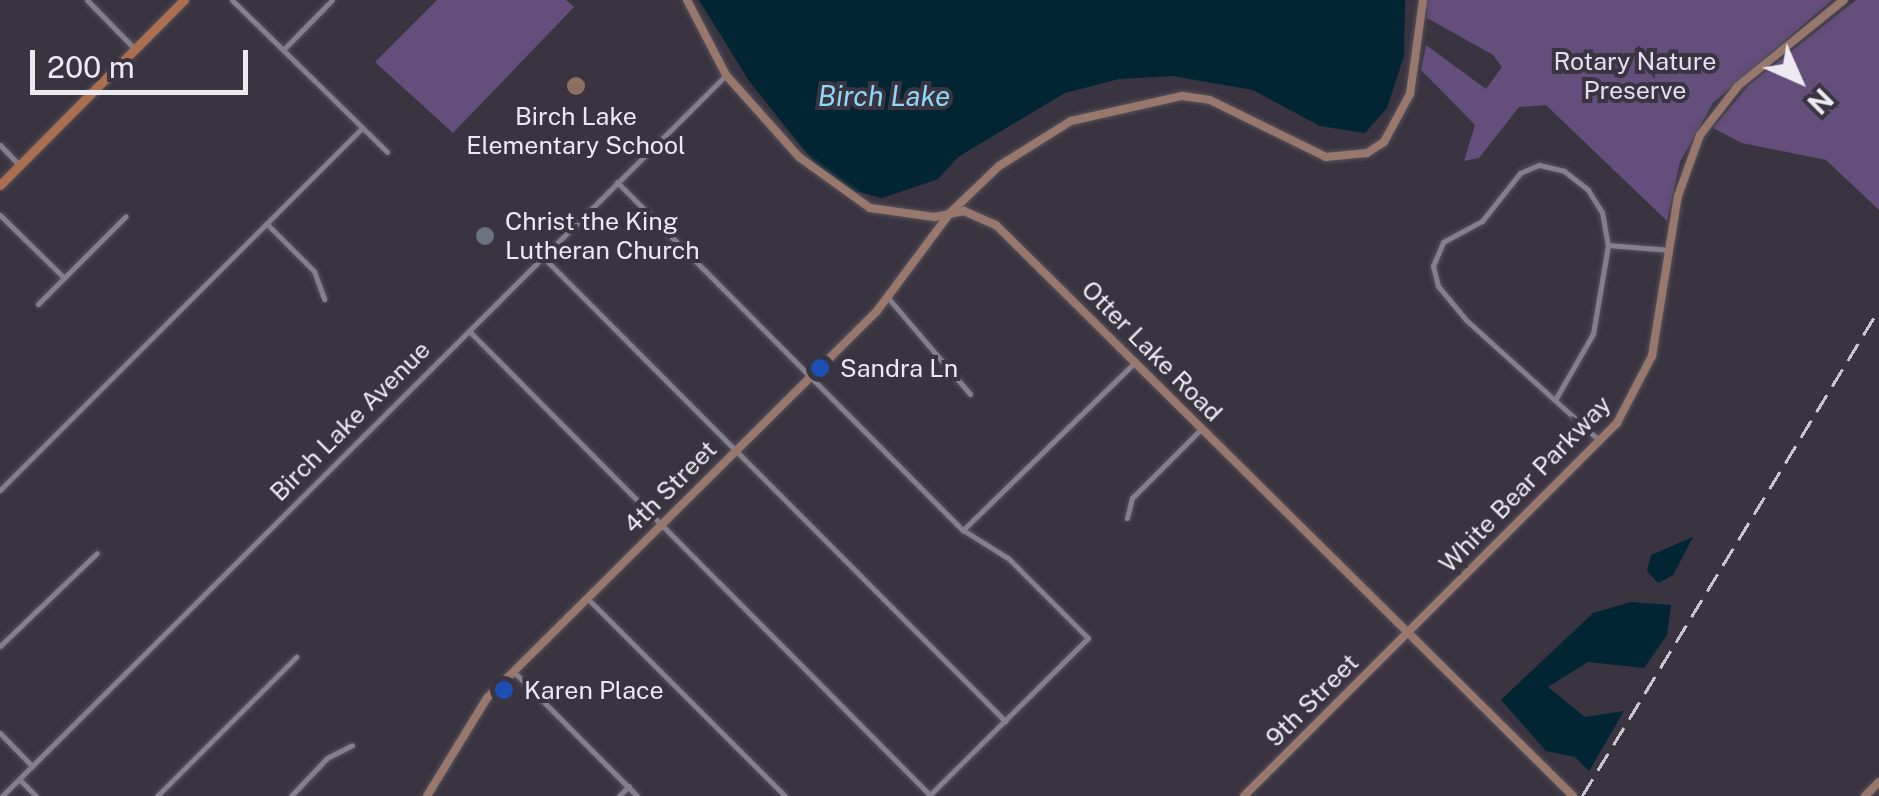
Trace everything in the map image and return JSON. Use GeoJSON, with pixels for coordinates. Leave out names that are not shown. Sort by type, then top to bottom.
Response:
{"type":"FeatureCollection","features":[{"type":"Feature","properties":{"kind":"main road"},"geometry":{"type":"LineString","coordinates":[[0,185],[184,0]]}},
{"type":"Feature","properties":{"kind":"street"},"geometry":{"type":"LineString","coordinates":[[87,0],[135,49]]}},
{"type":"Feature","properties":{"kind":"street"},"geometry":{"type":"LineString","coordinates":[[232,0],[387,152]]}},
{"type":"Feature","properties":{"kind":"street"},"geometry":{"type":"LineString","coordinates":[[283,50],[332,0]]}},
{"type":"Feature","properties":{"kind":"street","name":"Otter Lake Road"},"geometry":{"type":"LineString","coordinates":[[688,0],[726,76],[799,158],[849,197],[906,216],[978,214],[996,225],[1573,796]]}},
{"type":"Feature","properties":{"kind":"street","name":"4th Street"},"geometry":{"type":"LineString","coordinates":[[428,796],[479,710],[513,671],[889,299],[950,213],[999,166],[1064,124],[1168,96],[1210,100],[1326,157],[1367,153],[1384,142],[1410,94],[1423,0]]}},
{"type":"Feature","properties":{"kind":"street","name":"White Bear Parkway"},"geometry":{"type":"LineString","coordinates":[[1408,633],[1600,441],[1626,410],[1650,363],[1684,172],[1713,114],[1746,79],[1844,0]]}},
{"type":"Feature","properties":{"kind":"street","name":"Birch Lake Avenue"},"geometry":{"type":"LineString","coordinates":[[2,796],[726,76]]}},
{"type":"Feature","properties":{"kind":"street"},"geometry":{"type":"LineString","coordinates":[[0,490],[362,128]]}},
{"type":"Feature","properties":{"kind":"street"},"geometry":{"type":"LineString","coordinates":[[0,146],[20,165]]}},
{"type":"Feature","properties":{"kind":"street"},"geometry":{"type":"LineString","coordinates":[[1554,400],[1593,334],[1608,245],[1591,193],[1570,174],[1542,164],[1522,172],[1491,214],[1446,240],[1434,257],[1436,282],[1456,309],[1554,400],[1600,441]]}},
{"type":"Feature","properties":{"kind":"street"},"geometry":{"type":"LineString","coordinates":[[468,331],[930,796],[1088,638],[1008,558],[964,530],[617,182]]}},
{"type":"Feature","properties":{"kind":"street"},"geometry":{"type":"LineString","coordinates":[[0,216],[64,278]]}},
{"type":"Feature","properties":{"kind":"street"},"geometry":{"type":"LineString","coordinates":[[38,304],[126,216]]}},
{"type":"Feature","properties":{"kind":"street"},"geometry":{"type":"LineString","coordinates":[[267,224],[314,271],[324,299]]}},
{"type":"Feature","properties":{"kind":"street"},"geometry":{"type":"LineString","coordinates":[[1608,245],[1670,250]]}},
{"type":"Feature","properties":{"kind":"street"},"geometry":{"type":"LineString","coordinates":[[543,257],[1005,720]]}},
{"type":"Feature","properties":{"kind":"street"},"geometry":{"type":"LineString","coordinates":[[889,299],[970,394]]}},
{"type":"Feature","properties":{"kind":"street"},"geometry":{"type":"LineString","coordinates":[[964,530],[1135,362]]}},
{"type":"Feature","properties":{"kind":"street"},"geometry":{"type":"LineString","coordinates":[[1127,518],[1132,498],[1202,428]]}},
{"type":"Feature","properties":{"kind":"street"},"geometry":{"type":"LineString","coordinates":[[0,646],[97,553]]}},
{"type":"Feature","properties":{"kind":"street"},"geometry":{"type":"LineString","coordinates":[[587,598],[785,796]]}},
{"type":"Feature","properties":{"kind":"street","name":"9th Street"},"geometry":{"type":"LineString","coordinates":[[1244,796],[1408,633]]}},
{"type":"Feature","properties":{"kind":"street"},"geometry":{"type":"LineString","coordinates":[[157,796],[296,656]]}},
{"type":"Feature","properties":{"kind":"street"},"geometry":{"type":"LineString","coordinates":[[513,671],[638,796]]}},
{"type":"Feature","properties":{"kind":"street"},"geometry":{"type":"LineString","coordinates":[[0,733],[32,766]]}},
{"type":"Feature","properties":{"kind":"street"},"geometry":{"type":"LineString","coordinates":[[291,796],[327,758],[352,745]]}},
{"type":"Feature","properties":{"kind":"street"},"geometry":{"type":"LineString","coordinates":[[19,779],[36,796]]}},
{"type":"Feature","properties":{"kind":"street"},"geometry":{"type":"LineString","coordinates":[[1865,796],[1879,782]]}},
{"type":"Feature","properties":{"kind":"street"},"geometry":{"type":"LineString","coordinates":[[619,796],[629,786]]}},
{"type":"Feature","properties":{"kind":"green space"},"geometry":{"type":"Polygon","coordinates":[[[437,0],[566,0],[574,7],[453,133],[375,62],[437,0]]]}},
{"type":"Feature","properties":{"kind":"green space","name":"Rotary Nature Preserve"},"geometry":{"type":"Polygon","coordinates":[[[1426,0],[1832,0],[1713,103],[1680,162],[1667,221],[1546,105],[1519,107],[1479,158],[1464,161],[1475,125],[1421,70],[1426,45],[1486,89],[1502,67],[1493,55],[1427,18],[1426,0]]]}},
{"type":"Feature","properties":{"kind":"green space","name":"Rotary Nature Preserve"},"geometry":{"type":"Polygon","coordinates":[[[1856,0],[1879,0],[1879,210],[1826,160],[1742,143],[1713,128],[1749,85],[1856,0]]]}},
{"type":"Feature","properties":{"kind":"water","name":"Birch Lake"},"geometry":{"type":"Polygon","coordinates":[[[699,0],[1405,0],[1404,56],[1387,108],[1365,133],[1320,126],[1253,90],[1172,76],[1119,79],[1065,93],[958,157],[938,179],[882,198],[851,190],[817,166],[749,81],[699,0]]]}},
{"type":"Feature","properties":{"kind":"water"},"geometry":{"type":"Polygon","coordinates":[[[1693,537],[1673,575],[1658,583],[1647,571],[1651,555],[1693,537]]]}},
{"type":"Feature","properties":{"kind":"water"},"geometry":{"type":"Polygon","coordinates":[[[1631,602],[1671,605],[1667,635],[1644,668],[1588,662],[1548,687],[1585,717],[1624,711],[1589,771],[1575,757],[1546,751],[1501,700],[1593,613],[1631,602]]]}},
{"type":"Feature","properties":{"kind":"railway"},"geometry":{"type":"LineString","coordinates":[[1582,796],[1879,309]]}},
{"type":"Feature","properties":{"kind":"place","name":"Birch Lake Elementary School"},"geometry":{"type":"Point","coordinates":[576,86]}},
{"type":"Feature","properties":{"kind":"place","name":"Christ the King Lutheran Church"},"geometry":{"type":"Point","coordinates":[485,236]}},
{"type":"Feature","properties":{"kind":"place","name":"Sandra Ln"},"geometry":{"type":"Point","coordinates":[820,368]}},
{"type":"Feature","properties":{"kind":"place","name":"Karen Place"},"geometry":{"type":"Point","coordinates":[504,690]}}]}
